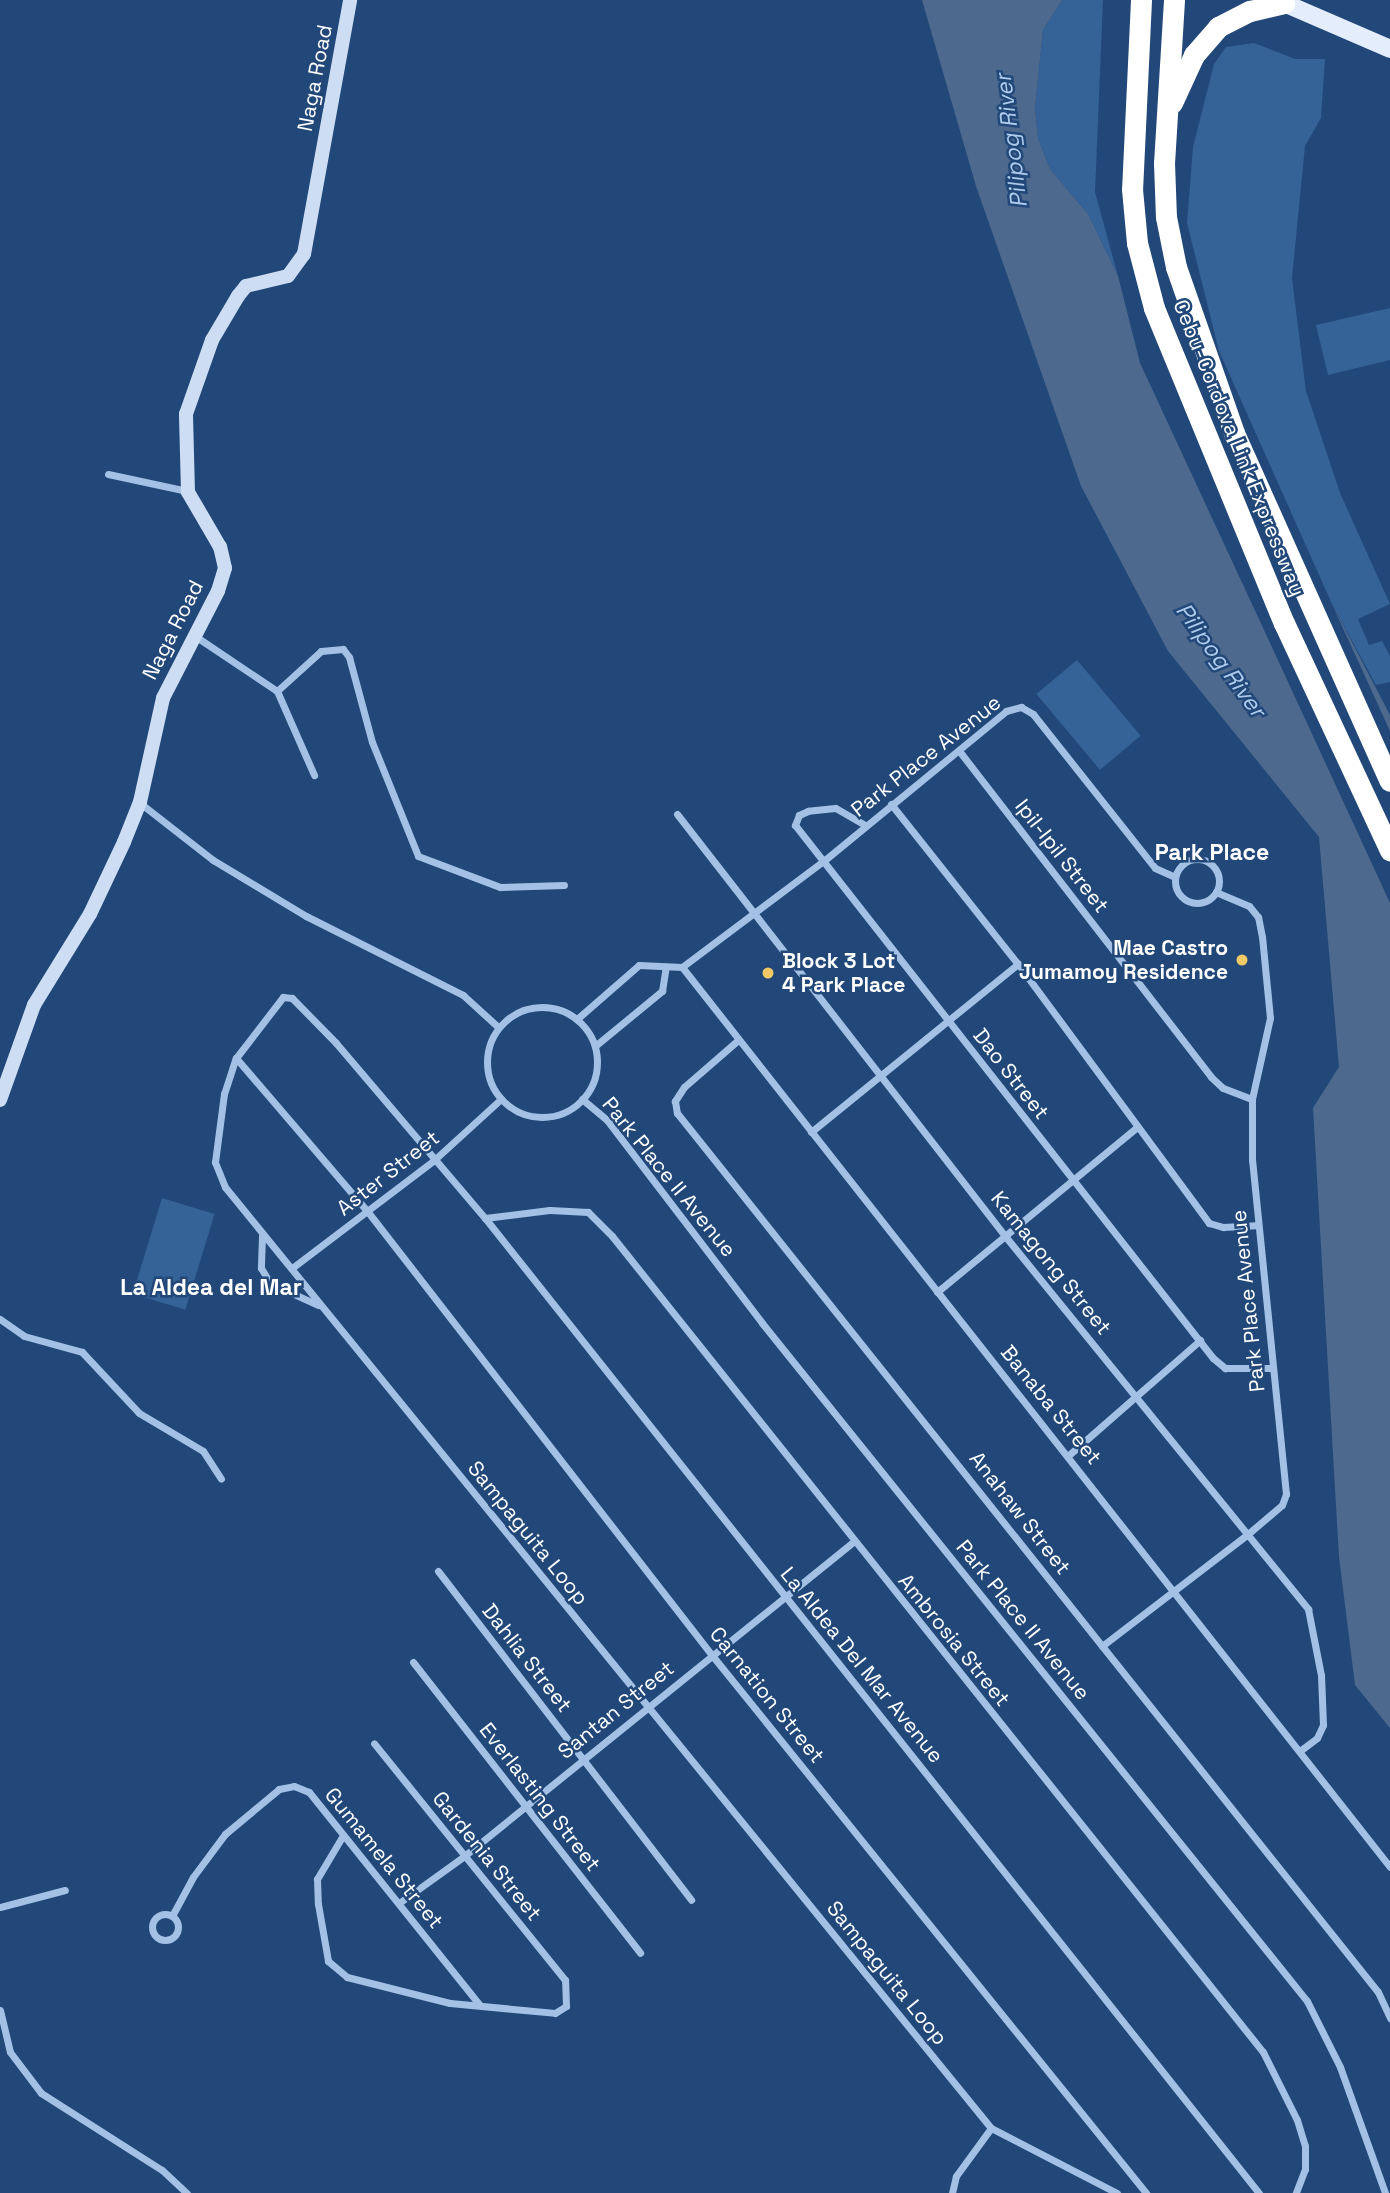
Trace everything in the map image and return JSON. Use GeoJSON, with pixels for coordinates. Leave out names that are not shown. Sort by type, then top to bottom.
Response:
{"type":"FeatureCollection","features":[{"type":"Feature","properties":{"kind":"highway","name":"Cebu-Cordova Link Expressway"},"geometry":{"type":"LineString","coordinates":[[1174,0],[1166,118],[1166,217],[1179,280],[1234,433],[1311,612],[1390,781]]}},
{"type":"Feature","properties":{"kind":"highway","name":"Cebu-Cordova Link Expressway"},"geometry":{"type":"LineString","coordinates":[[1140,2],[1132,138],[1141,258],[1168,348],[1284,623],[1390,850]]}},
{"type":"Feature","properties":{"kind":"highway"},"geometry":{"type":"LineString","coordinates":[[1166,118],[1194,55],[1212,33],[1236,16],[1282,3]]}},
{"type":"Feature","properties":{"kind":"main road"},"geometry":{"type":"LineString","coordinates":[[1282,3],[1390,49]]}},
{"type":"Feature","properties":{"kind":"street","name":"Naga Road"},"geometry":{"type":"LineString","coordinates":[[0,1100],[34,1004],[90,914],[140,802],[163,698],[225,568],[220,547],[188,492],[186,414],[212,341],[246,286],[288,276],[304,254],[350,0]]}},
{"type":"Feature","properties":{"kind":"street"},"geometry":{"type":"LineString","coordinates":[[108,474],[188,492]]}},
{"type":"Feature","properties":{"kind":"street"},"geometry":{"type":"LineString","coordinates":[[194,636],[277,691],[314,775]]}},
{"type":"Feature","properties":{"kind":"street"},"geometry":{"type":"LineString","coordinates":[[277,691],[321,652],[343,649],[349,657],[372,742],[418,856],[500,887],[564,885]]}},
{"type":"Feature","properties":{"kind":"street","name":"Park Place Avenue"},"geometry":{"type":"LineString","coordinates":[[682,967],[826,859],[891,804],[960,752],[1006,711],[1021,707],[1032,713],[1155,868],[1175,877]]}},
{"type":"Feature","properties":{"kind":"street","name":"Ipil-Ipil Street"},"geometry":{"type":"LineString","coordinates":[[960,752],[1211,1077],[1223,1088],[1252,1099]]}},
{"type":"Feature","properties":{"kind":"street"},"geometry":{"type":"LineString","coordinates":[[140,802],[213,860],[306,916],[463,995],[498,1027]]}},
{"type":"Feature","properties":{"kind":"street"},"geometry":{"type":"LineString","coordinates":[[891,804],[1018,964],[1209,1223],[1223,1227],[1256,1225]]}},
{"type":"Feature","properties":{"kind":"street","name":"Dao Street"},"geometry":{"type":"LineString","coordinates":[[865,825],[835,808],[799,816],[798,833],[826,859],[947,1021],[1200,1340],[1225,1368],[1273,1368]]}},
{"type":"Feature","properties":{"kind":"street","name":"Kamagong Street"},"geometry":{"type":"LineString","coordinates":[[677,814],[1005,1236],[1249,1533],[1308,1609],[1321,1675],[1323,1725],[1317,1738],[1300,1751]]}},
{"type":"Feature","properties":{"kind":"street"},"geometry":{"type":"LineString","coordinates":[[1205,860],[1218,874],[1216,892],[1206,901],[1191,903],[1180,895],[1175,877],[1186,862],[1205,860]]}},
{"type":"Feature","properties":{"kind":"street","name":"Park Place Avenue"},"geometry":{"type":"LineString","coordinates":[[1102,1646],[1249,1533],[1282,1505],[1286,1494],[1256,1225],[1252,1099],[1270,1018],[1261,927],[1249,906],[1216,892]]}},
{"type":"Feature","properties":{"kind":"street"},"geometry":{"type":"LineString","coordinates":[[811,1132],[1018,964]]}},
{"type":"Feature","properties":{"kind":"street"},"geometry":{"type":"LineString","coordinates":[[577,1019],[639,965],[682,967]]}},
{"type":"Feature","properties":{"kind":"street"},"geometry":{"type":"LineString","coordinates":[[595,1046],[662,991],[666,967]]}},
{"type":"Feature","properties":{"kind":"street","name":"Banaba Street"},"geometry":{"type":"LineString","coordinates":[[682,967],[737,1041],[1070,1454],[1390,1867]]}},
{"type":"Feature","properties":{"kind":"street","name":"Sampaguita Loop"},"geometry":{"type":"LineString","coordinates":[[433,1161],[336,1042],[292,998],[283,998],[275,1004],[236,1058],[224,1094],[215,1162],[225,1187],[262,1236],[292,1268],[318,1305],[649,1707],[990,2128],[1117,2193]]}},
{"type":"Feature","properties":{"kind":"street"},"geometry":{"type":"LineString","coordinates":[[544,1006],[577,1019],[595,1046],[594,1078],[582,1099],[564,1112],[536,1117],[522,1114],[501,1099],[489,1078],[486,1060],[498,1027],[527,1008],[544,1006]]}},
{"type":"Feature","properties":{"kind":"street","name":"Anahaw Street"},"geometry":{"type":"LineString","coordinates":[[737,1041],[684,1087],[675,1101],[677,1113],[1387,1998],[1390,2018]]}},
{"type":"Feature","properties":{"kind":"street","name":"Carnation Street"},"geometry":{"type":"LineString","coordinates":[[236,1058],[368,1212],[712,1654],[1146,2193]]}},
{"type":"Feature","properties":{"kind":"street","name":"Aster Street"},"geometry":{"type":"LineString","coordinates":[[292,1268],[433,1161],[501,1099]]}},
{"type":"Feature","properties":{"kind":"street","name":"Park Place II Avenue"},"geometry":{"type":"LineString","coordinates":[[582,1099],[607,1120],[771,1334],[1307,2001],[1340,2067],[1385,2193]]}},
{"type":"Feature","properties":{"kind":"street"},"geometry":{"type":"LineString","coordinates":[[937,1292],[1137,1127]]}},
{"type":"Feature","properties":{"kind":"street","name":"La Aldea Del Mar Avenue"},"geometry":{"type":"LineString","coordinates":[[433,1161],[485,1218],[1259,2193]]}},
{"type":"Feature","properties":{"kind":"street","name":"Ambrosia Street"},"geometry":{"type":"LineString","coordinates":[[485,1218],[550,1210],[588,1212],[1263,2052],[1297,2120],[1304,2146],[1305,2169],[1296,2193]]}},
{"type":"Feature","properties":{"kind":"street"},"geometry":{"type":"LineString","coordinates":[[262,1236],[261,1268],[270,1283],[318,1305]]}},
{"type":"Feature","properties":{"kind":"street"},"geometry":{"type":"LineString","coordinates":[[0,1319],[24,1336],[82,1352],[139,1413],[203,1451],[221,1479]]}},
{"type":"Feature","properties":{"kind":"street"},"geometry":{"type":"LineString","coordinates":[[1070,1454],[1200,1340]]}},
{"type":"Feature","properties":{"kind":"street","name":"Santan Street"},"geometry":{"type":"LineString","coordinates":[[399,1903],[463,1857],[783,1595],[853,1542]]}},
{"type":"Feature","properties":{"kind":"street","name":"Dahlia Street"},"geometry":{"type":"LineString","coordinates":[[438,1571],[691,1900]]}},
{"type":"Feature","properties":{"kind":"street","name":"Everlasting Street"},"geometry":{"type":"LineString","coordinates":[[413,1662],[639,1953]]}},
{"type":"Feature","properties":{"kind":"street","name":"Gardenia Street"},"geometry":{"type":"LineString","coordinates":[[374,1743],[463,1857],[565,1980],[566,2006],[555,2013],[479,2004]]}},
{"type":"Feature","properties":{"kind":"street","name":"Gumamela Street"},"geometry":{"type":"LineString","coordinates":[[172,1916],[192,1877],[225,1834],[279,1788],[294,1786],[309,1792],[342,1837],[399,1903],[479,2004]]}},
{"type":"Feature","properties":{"kind":"street"},"geometry":{"type":"LineString","coordinates":[[342,1837],[317,1879],[328,1961],[346,1977],[397,1992],[479,2004]]}},
{"type":"Feature","properties":{"kind":"street"},"geometry":{"type":"LineString","coordinates":[[0,1907],[65,1890]]}},
{"type":"Feature","properties":{"kind":"street"},"geometry":{"type":"LineString","coordinates":[[0,2010],[10,2052],[41,2093],[162,2170],[187,2193]]}},
{"type":"Feature","properties":{"kind":"street"},"geometry":{"type":"LineString","coordinates":[[952,2193],[956,2176],[990,2128]]}},
{"type":"Feature","properties":{"kind":"shaded area"},"geometry":{"type":"Polygon","coordinates":[[[1062,0],[1103,0],[1095,192],[1118,276],[1088,214],[1050,169],[1038,138],[1035,108],[1043,30],[1062,0]]]}},
{"type":"Feature","properties":{"kind":"shaded area"},"geometry":{"type":"Polygon","coordinates":[[[1254,43],[1295,59],[1325,59],[1321,118],[1305,146],[1292,278],[1306,391],[1340,493],[1390,604],[1358,619],[1369,645],[1382,641],[1390,656],[1390,682],[1376,685],[1332,604],[1219,351],[1187,223],[1193,147],[1214,64],[1226,47],[1254,43]]]}},
{"type":"Feature","properties":{"kind":"shaded area"},"geometry":{"type":"Polygon","coordinates":[[[1390,308],[1390,360],[1328,375],[1316,325],[1390,308]]]}},
{"type":"Feature","properties":{"kind":"shaded area"},"geometry":{"type":"Polygon","coordinates":[[[1077,660],[1141,736],[1100,770],[1036,694],[1077,660]]]}},
{"type":"Feature","properties":{"kind":"shaded area"},"geometry":{"type":"Polygon","coordinates":[[[162,1198],[215,1214],[185,1310],[133,1294],[162,1198]]]}},
{"type":"Feature","properties":{"kind":"water","name":"Pilipog River"},"geometry":{"type":"Polygon","coordinates":[[[922,0],[1062,0],[1043,30],[1035,108],[1038,138],[1050,169],[1088,214],[1118,276],[1140,363],[1264,630],[1332,604],[1390,715],[1390,1728],[1355,1685],[1339,1557],[1313,1108],[1339,1067],[1319,837],[1168,651],[1081,486],[976,186],[922,0]]]}},
{"type":"Feature","properties":{"kind":"pier"},"geometry":{"type":"Polygon","coordinates":[[[1332,604],[1390,731],[1390,903],[1264,630],[1332,604]]]}},
{"type":"Feature","properties":{"kind":"place","name":"Mae Castro Jumamoy Residence"},"geometry":{"type":"Point","coordinates":[1242,960]}},
{"type":"Feature","properties":{"kind":"place","name":"Block 3 Lot 4 Park Place"},"geometry":{"type":"Point","coordinates":[768,973]}},
{"type":"Feature","properties":{"kind":"district","name":"Park Place"},"geometry":{"type":"Point","coordinates":[1212,852]}},
{"type":"Feature","properties":{"kind":"district","name":"La Aldea del Mar"},"geometry":{"type":"Point","coordinates":[211,1287]}}]}
